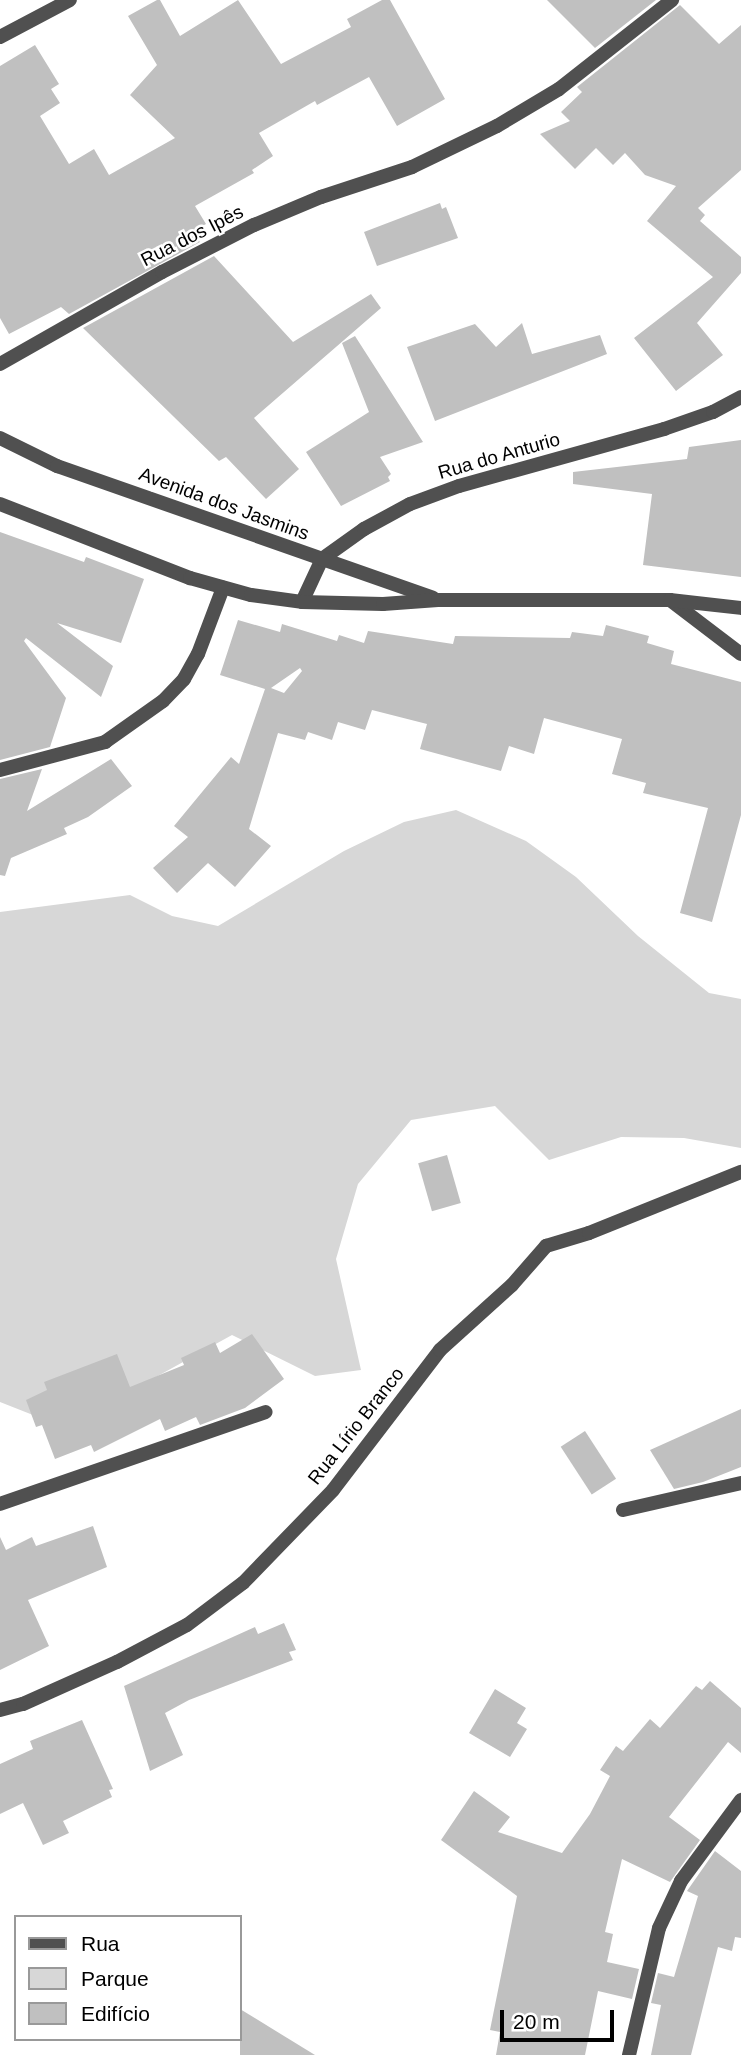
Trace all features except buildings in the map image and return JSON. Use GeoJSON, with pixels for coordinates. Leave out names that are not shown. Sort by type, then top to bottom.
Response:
{"type":"FeatureCollection","features":[{"type":"Feature","properties":{"kind":"street"},"geometry":{"type":"LineString","coordinates":[[0,37],[70,0]]}},
{"type":"Feature","properties":{"kind":"street","name":"Rua dos Ipês"},"geometry":{"type":"LineString","coordinates":[[0,364],[162,272],[254,225],[321,197],[412,167],[497,127],[559,89],[672,0]]}},
{"type":"Feature","properties":{"kind":"street","name":"Rua do Anturio"},"geometry":{"type":"LineString","coordinates":[[321,559],[364,529],[410,504],[459,486],[664,429],[713,412],[741,397]]}},
{"type":"Feature","properties":{"kind":"street","name":"Avenida dos Jasmins"},"geometry":{"type":"LineString","coordinates":[[0,438],[57,466],[438,600]]}},
{"type":"Feature","properties":{"kind":"street","name":"Avenida dos Jasmins"},"geometry":{"type":"LineString","coordinates":[[0,504],[223,588],[302,602],[383,604],[438,600],[670,600],[741,608]]}},
{"type":"Feature","properties":{"kind":"street"},"geometry":{"type":"LineString","coordinates":[[302,602],[321,559]]}},
{"type":"Feature","properties":{"kind":"street"},"geometry":{"type":"LineString","coordinates":[[0,770],[105,742],[163,701],[184,679],[198,654],[223,588]]}},
{"type":"Feature","properties":{"kind":"street"},"geometry":{"type":"LineString","coordinates":[[670,600],[741,654]]}},
{"type":"Feature","properties":{"kind":"street","name":"Rua Lírio Branco"},"geometry":{"type":"LineString","coordinates":[[0,1710],[23,1704],[117,1662],[187,1625],[243,1583],[333,1490],[440,1350],[512,1285],[546,1246],[589,1233],[741,1172]]}},
{"type":"Feature","properties":{"kind":"street"},"geometry":{"type":"LineString","coordinates":[[0,1504],[265,1412]]}},
{"type":"Feature","properties":{"kind":"street"},"geometry":{"type":"LineString","coordinates":[[623,1510],[741,1483]]}},
{"type":"Feature","properties":{"kind":"street"},"geometry":{"type":"LineString","coordinates":[[629,2055],[659,1928],[681,1881],[741,1800]]}},
{"type":"Feature","properties":{"kind":"green space"},"geometry":{"type":"Polygon","coordinates":[[[456,810],[526,841],[576,877],[638,936],[709,993],[741,999],[741,1148],[684,1138],[621,1137],[549,1160],[495,1106],[411,1120],[358,1184],[336,1259],[361,1370],[315,1376],[232,1335],[136,1388],[71,1430],[0,1402],[0,912],[130,895],[172,916],[218,926],[344,851],[404,822],[456,810]]]}}]}
